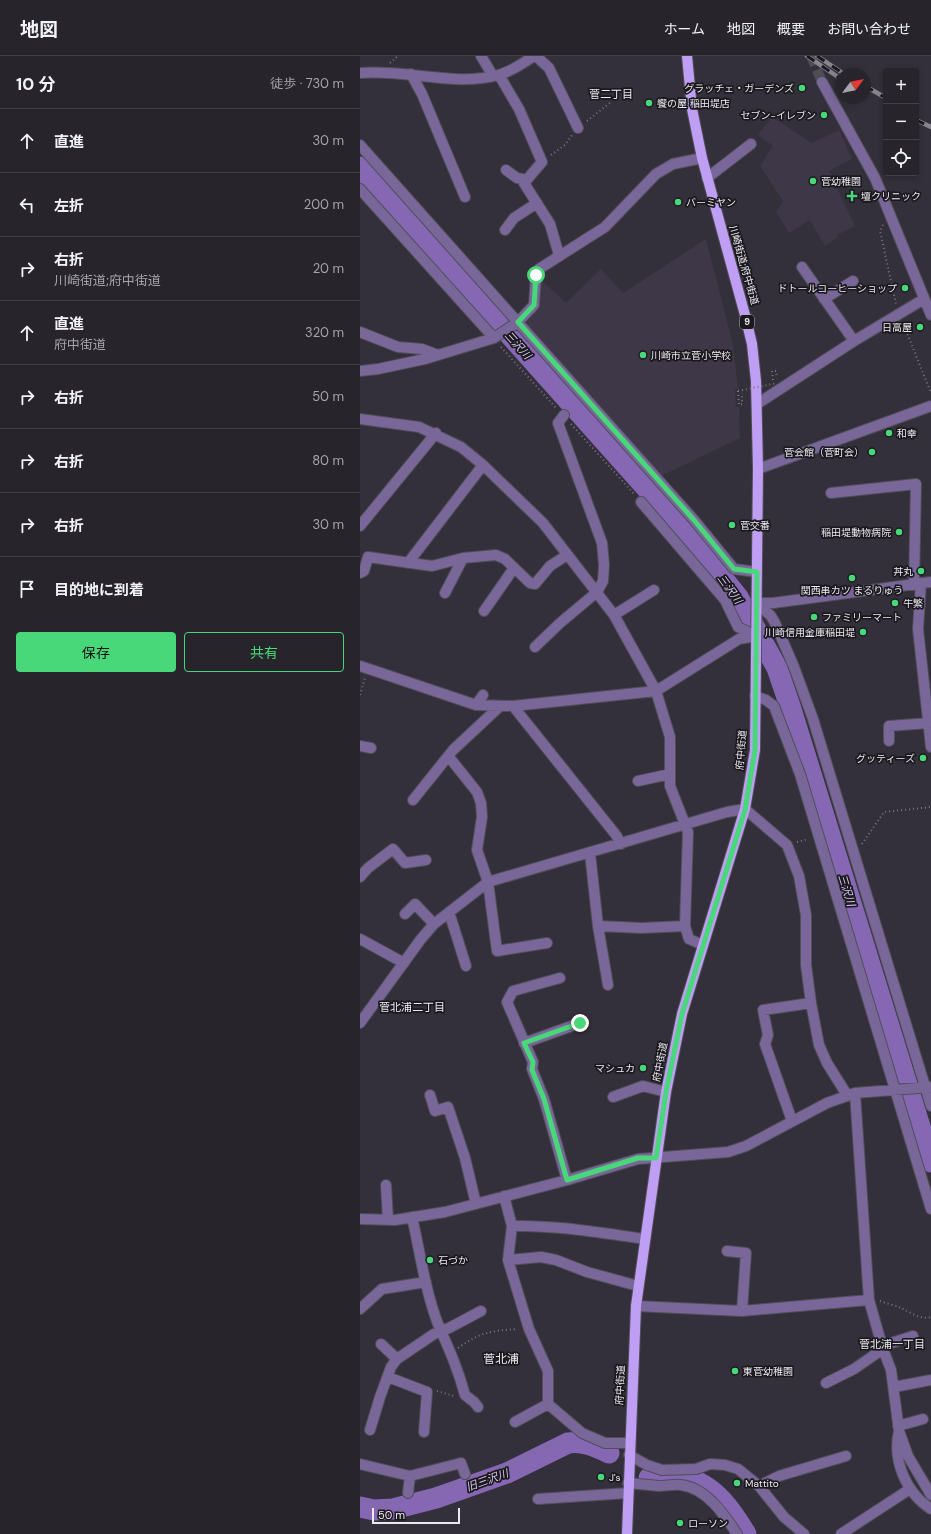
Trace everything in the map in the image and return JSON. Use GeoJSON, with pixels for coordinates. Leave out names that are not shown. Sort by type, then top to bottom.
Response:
{"type":"FeatureCollection","features":[{"type":"Feature","properties":{"kind":"main road","name":"川崎街道;府中街道"},"geometry":{"type":"LineString","coordinates":[[687,56],[692,109],[702,158],[752,344],[757,404],[757,572],[759,600]]}},
{"type":"Feature","properties":{"kind":"main road","name":"府中街道"},"geometry":{"type":"LineString","coordinates":[[627,1534],[629,1443],[636,1306],[656,1158],[666,1092],[682,1014],[745,810],[755,750],[756,641],[759,600]]}},
{"type":"Feature","properties":{"kind":"street"},"geometry":{"type":"LineString","coordinates":[[481,56],[519,108],[542,162],[524,183],[550,224],[559,255]]}},
{"type":"Feature","properties":{"kind":"street"},"geometry":{"type":"LineString","coordinates":[[360,73],[378,71],[460,79],[483,79],[496,76],[535,56],[549,68],[578,128]]}},
{"type":"Feature","properties":{"kind":"street"},"geometry":{"type":"LineString","coordinates":[[411,74],[422,94],[465,197]]}},
{"type":"Feature","properties":{"kind":"street"},"geometry":{"type":"LineString","coordinates":[[822,82],[875,178],[931,315]]}},
{"type":"Feature","properties":{"kind":"street"},"geometry":{"type":"LineString","coordinates":[[360,144],[694,520],[734,569],[757,572]]}},
{"type":"Feature","properties":{"kind":"street"},"geometry":{"type":"LineString","coordinates":[[707,178],[751,144]]}},
{"type":"Feature","properties":{"kind":"street"},"geometry":{"type":"LineString","coordinates":[[360,371],[378,369],[438,355],[494,338],[518,322],[534,305],[536,275],[539,269],[605,227],[656,174],[673,164],[702,158]]}},
{"type":"Feature","properties":{"kind":"street"},"geometry":{"type":"LineString","coordinates":[[506,170],[517,178],[527,180]]}},
{"type":"Feature","properties":{"kind":"street"},"geometry":{"type":"LineString","coordinates":[[360,189],[494,338]]}},
{"type":"Feature","properties":{"kind":"street"},"geometry":{"type":"LineString","coordinates":[[505,230],[514,218],[537,203]]}},
{"type":"Feature","properties":{"kind":"street"},"geometry":{"type":"LineString","coordinates":[[802,267],[854,341]]}},
{"type":"Feature","properties":{"kind":"street"},"geometry":{"type":"LineString","coordinates":[[824,299],[853,281]]}},
{"type":"Feature","properties":{"kind":"street"},"geometry":{"type":"LineString","coordinates":[[757,404],[854,341],[924,299]]}},
{"type":"Feature","properties":{"kind":"street"},"geometry":{"type":"LineString","coordinates":[[360,332],[398,347],[422,350],[438,355]]}},
{"type":"Feature","properties":{"kind":"street"},"geometry":{"type":"LineString","coordinates":[[758,470],[931,406]]}},
{"type":"Feature","properties":{"kind":"street"},"geometry":{"type":"LineString","coordinates":[[535,647],[560,623],[597,592],[603,581],[604,565],[602,543],[558,423],[564,416]]}},
{"type":"Feature","properties":{"kind":"street"},"geometry":{"type":"LineString","coordinates":[[360,419],[419,427],[436,433],[461,447],[483,465],[543,523],[614,615],[656,691],[670,737],[670,786],[688,832],[685,926],[689,939],[703,945]]}},
{"type":"Feature","properties":{"kind":"street"},"geometry":{"type":"LineString","coordinates":[[360,526],[436,433]]}},
{"type":"Feature","properties":{"kind":"street"},"geometry":{"type":"LineString","coordinates":[[408,563],[483,465]]}},
{"type":"Feature","properties":{"kind":"street"},"geometry":{"type":"LineString","coordinates":[[831,493],[916,484],[922,583],[918,629],[931,747]]}},
{"type":"Feature","properties":{"kind":"street"},"geometry":{"type":"LineString","coordinates":[[641,502],[725,600],[738,627],[756,641]]}},
{"type":"Feature","properties":{"kind":"street"},"geometry":{"type":"LineString","coordinates":[[360,573],[364,571],[368,557],[432,566],[463,558],[496,554],[505,559],[530,583],[535,584],[550,566],[567,555]]}},
{"type":"Feature","properties":{"kind":"street"},"geometry":{"type":"LineString","coordinates":[[445,594],[463,558]]}},
{"type":"Feature","properties":{"kind":"street"},"geometry":{"type":"LineString","coordinates":[[484,612],[514,568]]}},
{"type":"Feature","properties":{"kind":"street"},"geometry":{"type":"LineString","coordinates":[[759,600],[922,583]]}},
{"type":"Feature","properties":{"kind":"street"},"geometry":{"type":"LineString","coordinates":[[614,615],[654,590]]}},
{"type":"Feature","properties":{"kind":"street"},"geometry":{"type":"LineString","coordinates":[[759,600],[770,615],[794,667],[813,719],[928,1087],[931,1106]]}},
{"type":"Feature","properties":{"kind":"street"},"geometry":{"type":"LineString","coordinates":[[364,668],[476,705],[499,707],[514,706],[656,691],[738,640],[756,641]]}},
{"type":"Feature","properties":{"kind":"street"},"geometry":{"type":"LineString","coordinates":[[476,705],[483,695]]}},
{"type":"Feature","properties":{"kind":"street"},"geometry":{"type":"LineString","coordinates":[[755,696],[766,700],[774,706],[800,774],[931,1209]]}},
{"type":"Feature","properties":{"kind":"street"},"geometry":{"type":"LineString","coordinates":[[514,706],[616,835],[620,844]]}},
{"type":"Feature","properties":{"kind":"street"},"geometry":{"type":"LineString","coordinates":[[413,800],[448,757],[499,707]]}},
{"type":"Feature","properties":{"kind":"street"},"geometry":{"type":"LineString","coordinates":[[889,741],[888,726],[929,723]]}},
{"type":"Feature","properties":{"kind":"street"},"geometry":{"type":"LineString","coordinates":[[360,746],[371,748]]}},
{"type":"Feature","properties":{"kind":"street"},"geometry":{"type":"LineString","coordinates":[[448,757],[476,792],[481,803],[482,816],[477,850],[488,882],[497,951],[547,943]]}},
{"type":"Feature","properties":{"kind":"street"},"geometry":{"type":"LineString","coordinates":[[638,781],[670,774]]}},
{"type":"Feature","properties":{"kind":"street"},"geometry":{"type":"LineString","coordinates":[[360,1023],[434,924],[488,882],[727,812],[745,810],[787,845],[799,876],[806,915],[806,965],[810,1003],[820,1044],[828,1063],[851,1094],[868,1299],[882,1347],[892,1370],[898,1429],[896,1445],[897,1459],[910,1489],[921,1503],[931,1509]]}},
{"type":"Feature","properties":{"kind":"street"},"geometry":{"type":"LineString","coordinates":[[360,877],[368,868],[393,849],[405,863],[426,860]]}},
{"type":"Feature","properties":{"kind":"street"},"geometry":{"type":"LineString","coordinates":[[590,853],[598,926],[608,985]]}},
{"type":"Feature","properties":{"kind":"street"},"geometry":{"type":"LineString","coordinates":[[405,914],[415,904],[434,924]]}},
{"type":"Feature","properties":{"kind":"street"},"geometry":{"type":"LineString","coordinates":[[449,912],[466,966]]}},
{"type":"Feature","properties":{"kind":"street"},"geometry":{"type":"LineString","coordinates":[[598,926],[642,928],[685,926]]}},
{"type":"Feature","properties":{"kind":"street"},"geometry":{"type":"LineString","coordinates":[[360,939],[404,963]]}},
{"type":"Feature","properties":{"kind":"street"},"geometry":{"type":"LineString","coordinates":[[560,978],[512,991],[507,1002],[533,1062],[532,1070],[544,1099],[567,1180]]}},
{"type":"Feature","properties":{"kind":"street"},"geometry":{"type":"LineString","coordinates":[[792,1121],[765,1044],[768,1035],[763,1010],[810,1003]]}},
{"type":"Feature","properties":{"kind":"street"},"geometry":{"type":"LineString","coordinates":[[524,1043],[580,1023]]}},
{"type":"Feature","properties":{"kind":"street"},"geometry":{"type":"LineString","coordinates":[[613,1097],[643,1086],[666,1092]]}},
{"type":"Feature","properties":{"kind":"street"},"geometry":{"type":"LineString","coordinates":[[360,1219],[388,1220],[445,1212],[567,1180],[638,1158],[728,1152],[746,1146],[827,1103],[851,1094],[928,1087]]}},
{"type":"Feature","properties":{"kind":"street"},"geometry":{"type":"LineString","coordinates":[[430,1095],[435,1110],[448,1107],[465,1158],[476,1204]]}},
{"type":"Feature","properties":{"kind":"street"},"geometry":{"type":"LineString","coordinates":[[386,1185],[388,1220]]}},
{"type":"Feature","properties":{"kind":"street"},"geometry":{"type":"LineString","coordinates":[[504,1196],[512,1226],[508,1260],[529,1329],[548,1371],[548,1404],[582,1433],[605,1443],[629,1443]]}},
{"type":"Feature","properties":{"kind":"street"},"geometry":{"type":"LineString","coordinates":[[412,1217],[426,1282],[438,1324],[452,1352],[465,1396],[474,1402],[478,1407]]}},
{"type":"Feature","properties":{"kind":"street"},"geometry":{"type":"LineString","coordinates":[[512,1226],[533,1226],[591,1231],[645,1239]]}},
{"type":"Feature","properties":{"kind":"street"},"geometry":{"type":"LineString","coordinates":[[727,1251],[746,1252],[742,1311]]}},
{"type":"Feature","properties":{"kind":"street"},"geometry":{"type":"LineString","coordinates":[[508,1260],[541,1258],[556,1260],[587,1272],[638,1286]]}},
{"type":"Feature","properties":{"kind":"street"},"geometry":{"type":"LineString","coordinates":[[360,1309],[382,1289],[426,1282]]}},
{"type":"Feature","properties":{"kind":"street"},"geometry":{"type":"LineString","coordinates":[[636,1306],[742,1311],[868,1299]]}},
{"type":"Feature","properties":{"kind":"street"},"geometry":{"type":"LineString","coordinates":[[370,1430],[388,1377],[397,1359],[434,1334],[482,1311]]}},
{"type":"Feature","properties":{"kind":"street"},"geometry":{"type":"LineString","coordinates":[[826,1383],[854,1369],[882,1347],[913,1336]]}},
{"type":"Feature","properties":{"kind":"street"},"geometry":{"type":"LineString","coordinates":[[381,1344],[397,1359]]}},
{"type":"Feature","properties":{"kind":"street"},"geometry":{"type":"LineString","coordinates":[[388,1377],[427,1392],[424,1432]]}},
{"type":"Feature","properties":{"kind":"street"},"geometry":{"type":"LineString","coordinates":[[894,1387],[931,1380]]}},
{"type":"Feature","properties":{"kind":"street"},"geometry":{"type":"LineString","coordinates":[[515,1422],[548,1404]]}},
{"type":"Feature","properties":{"kind":"street"},"geometry":{"type":"LineString","coordinates":[[898,1429],[923,1419]]}},
{"type":"Feature","properties":{"kind":"street"},"geometry":{"type":"LineString","coordinates":[[898,1429],[908,1456],[931,1495]]}},
{"type":"Feature","properties":{"kind":"street"},"geometry":{"type":"LineString","coordinates":[[629,1455],[647,1465],[662,1470],[696,1469],[710,1464],[738,1468],[759,1486],[784,1517],[804,1534]]}},
{"type":"Feature","properties":{"kind":"street"},"geometry":{"type":"LineString","coordinates":[[759,1486],[779,1476],[846,1456]]}},
{"type":"Feature","properties":{"kind":"street"},"geometry":{"type":"LineString","coordinates":[[360,1464],[410,1476],[461,1463],[465,1474]]}},
{"type":"Feature","properties":{"kind":"street"},"geometry":{"type":"LineString","coordinates":[[408,1493],[410,1476]]}},
{"type":"Feature","properties":{"kind":"street"},"geometry":{"type":"LineString","coordinates":[[538,1499],[628,1488],[680,1485],[692,1488],[706,1497],[724,1514],[737,1534]]}},
{"type":"Feature","properties":{"kind":"street"},"geometry":{"type":"LineString","coordinates":[[841,1534],[910,1489]]}},
{"type":"Feature","properties":{"kind":"path"},"geometry":{"type":"LineString","coordinates":[[386,65],[398,56]]}},
{"type":"Feature","properties":{"kind":"path"},"geometry":{"type":"LineString","coordinates":[[542,162],[565,144],[578,128],[611,102]]}},
{"type":"Feature","properties":{"kind":"path"},"geometry":{"type":"LineString","coordinates":[[889,213],[880,231],[898,315],[931,393]]}},
{"type":"Feature","properties":{"kind":"path"},"geometry":{"type":"LineString","coordinates":[[742,393],[742,404],[739,405],[738,391],[777,383],[776,371],[772,371],[773,380]]}},
{"type":"Feature","properties":{"kind":"path"},"geometry":{"type":"LineString","coordinates":[[360,695],[364,668]]}},
{"type":"Feature","properties":{"kind":"path"},"geometry":{"type":"LineString","coordinates":[[853,850],[865,843],[884,812],[931,807]]}},
{"type":"Feature","properties":{"kind":"path"},"geometry":{"type":"LineString","coordinates":[[787,845],[819,837]]}},
{"type":"Feature","properties":{"kind":"path"},"geometry":{"type":"LineString","coordinates":[[868,1299],[903,1308],[907,1312],[927,1318],[931,1317]]}},
{"type":"Feature","properties":{"kind":"path"},"geometry":{"type":"LineString","coordinates":[[452,1352],[474,1337],[491,1330],[529,1329]]}},
{"type":"Feature","properties":{"kind":"path"},"geometry":{"type":"LineString","coordinates":[[427,1392],[431,1389],[456,1397],[465,1396]]}},
{"type":"Feature","properties":{"kind":"shaded area"},"geometry":{"type":"Polygon","coordinates":[[[772,117],[812,143],[839,130],[852,159],[829,171],[855,226],[837,235],[838,237],[825,246],[810,220],[789,233],[776,212],[783,201],[760,166],[773,146],[758,135],[772,117]]]}},
{"type":"Feature","properties":{"kind":"shaded area","name":"川崎市立菅小学校"},"geometry":{"type":"Polygon","coordinates":[[[706,239],[733,345],[738,389],[735,390],[736,407],[739,407],[740,438],[659,477],[530,331],[527,322],[537,308],[539,278],[566,303],[601,269],[623,293],[706,239]]]}},
{"type":"Feature","properties":{"kind":"waterway","name":"三沢川"},"geometry":{"type":"LineString","coordinates":[[360,167],[682,528],[738,597],[777,668],[931,1162]]}},
{"type":"Feature","properties":{"kind":"waterway","name":"旧三沢川"},"geometry":{"type":"LineString","coordinates":[[360,1507],[374,1510],[393,1509],[436,1498],[507,1473],[568,1443],[589,1445],[609,1453]]}},
{"type":"Feature","properties":{"kind":"waterway","name":"旧三沢川"},"geometry":{"type":"LineString","coordinates":[[649,1478],[682,1477],[706,1486],[729,1508],[746,1534]]}},
{"type":"Feature","properties":{"kind":"tunnel"},"geometry":{"type":"LineString","coordinates":[[811,56],[822,82]]}},
{"type":"Feature","properties":{"kind":"railway"},"geometry":{"type":"LineString","coordinates":[[807,56],[835,75]]}},
{"type":"Feature","properties":{"kind":"railway"},"geometry":{"type":"LineString","coordinates":[[817,56],[835,68]]}},
{"type":"Feature","properties":{"kind":"railway"},"geometry":{"type":"LineString","coordinates":[[871,89],[883,96]]}},
{"type":"Feature","properties":{"kind":"railway"},"geometry":{"type":"LineString","coordinates":[[919,121],[931,127]]}},
{"type":"Feature","properties":{"kind":"place","name":"グラッチェ・ガーデンズ"},"geometry":{"type":"Point","coordinates":[802,88]}},
{"type":"Feature","properties":{"kind":"place","name":"饗の屋 稲田堤店"},"geometry":{"type":"Point","coordinates":[649,103]}},
{"type":"Feature","properties":{"kind":"place","name":"セブン-イレブン"},"geometry":{"type":"Point","coordinates":[824,115]}},
{"type":"Feature","properties":{"kind":"place","name":"菅幼稚園"},"geometry":{"type":"Point","coordinates":[813,181]}},
{"type":"Feature","properties":{"kind":"place","name":"壇クリニック"},"geometry":{"type":"Point","coordinates":[852,196]}},
{"type":"Feature","properties":{"kind":"place","name":"バーミヤン"},"geometry":{"type":"Point","coordinates":[678,202]}},
{"type":"Feature","properties":{"kind":"place","name":"ドトールコーヒーショップ"},"geometry":{"type":"Point","coordinates":[905,288]}},
{"type":"Feature","properties":{"kind":"place","name":"日高屋"},"geometry":{"type":"Point","coordinates":[920,327]}},
{"type":"Feature","properties":{"kind":"place","name":"川崎市立菅小学校"},"geometry":{"type":"Point","coordinates":[643,355]}},
{"type":"Feature","properties":{"kind":"place","name":"和幸"},"geometry":{"type":"Point","coordinates":[889,433]}},
{"type":"Feature","properties":{"kind":"place","name":"菅会館（菅町会）"},"geometry":{"type":"Point","coordinates":[872,452]}},
{"type":"Feature","properties":{"kind":"place","name":"菅交番"},"geometry":{"type":"Point","coordinates":[732,525]}},
{"type":"Feature","properties":{"kind":"place","name":"稲田堤動物病院"},"geometry":{"type":"Point","coordinates":[899,532]}},
{"type":"Feature","properties":{"kind":"place","name":"丼丸"},"geometry":{"type":"Point","coordinates":[921,571]}},
{"type":"Feature","properties":{"kind":"place","name":"関西串カツ まるりゅう"},"geometry":{"type":"Point","coordinates":[852,578]}},
{"type":"Feature","properties":{"kind":"place","name":"牛繁"},"geometry":{"type":"Point","coordinates":[895,603]}},
{"type":"Feature","properties":{"kind":"place","name":"ファミリーマート"},"geometry":{"type":"Point","coordinates":[814,617]}},
{"type":"Feature","properties":{"kind":"place","name":"川崎信用金庫稲田堤"},"geometry":{"type":"Point","coordinates":[863,632]}},
{"type":"Feature","properties":{"kind":"place","name":"グッティーズ"},"geometry":{"type":"Point","coordinates":[923,758]}},
{"type":"Feature","properties":{"kind":"place","name":"マシュカ"},"geometry":{"type":"Point","coordinates":[643,1068]}},
{"type":"Feature","properties":{"kind":"place","name":"石づか"},"geometry":{"type":"Point","coordinates":[430,1260]}},
{"type":"Feature","properties":{"kind":"place","name":"東菅幼稚園"},"geometry":{"type":"Point","coordinates":[735,1371]}},
{"type":"Feature","properties":{"kind":"place","name":"J's"},"geometry":{"type":"Point","coordinates":[601,1477]}},
{"type":"Feature","properties":{"kind":"place","name":"Mattito"},"geometry":{"type":"Point","coordinates":[737,1483]}},
{"type":"Feature","properties":{"kind":"place","name":"ローソン"},"geometry":{"type":"Point","coordinates":[680,1523]}},
{"type":"Feature","properties":{"kind":"district","name":"菅二丁目"},"geometry":{"type":"Point","coordinates":[611,94]}},
{"type":"Feature","properties":{"kind":"district","name":"菅北浦二丁目"},"geometry":{"type":"Point","coordinates":[412,1007]}},
{"type":"Feature","properties":{"kind":"district","name":"菅北浦一丁目"},"geometry":{"type":"Point","coordinates":[892,1344]}},
{"type":"Feature","properties":{"kind":"district","name":"菅北浦"},"geometry":{"type":"Point","coordinates":[501,1359]}},
{"type":"Feature","properties":{"kind":"route"},"geometry":{"type":"LineString","coordinates":[[536,275],[534,305],[518,322],[694,520],[734,569],[757,572],[755,750],[745,810],[682,1014],[666,1092],[656,1158],[638,1158],[567,1180],[544,1099],[532,1070],[533,1062],[524,1043],[580,1023]]}}]}
